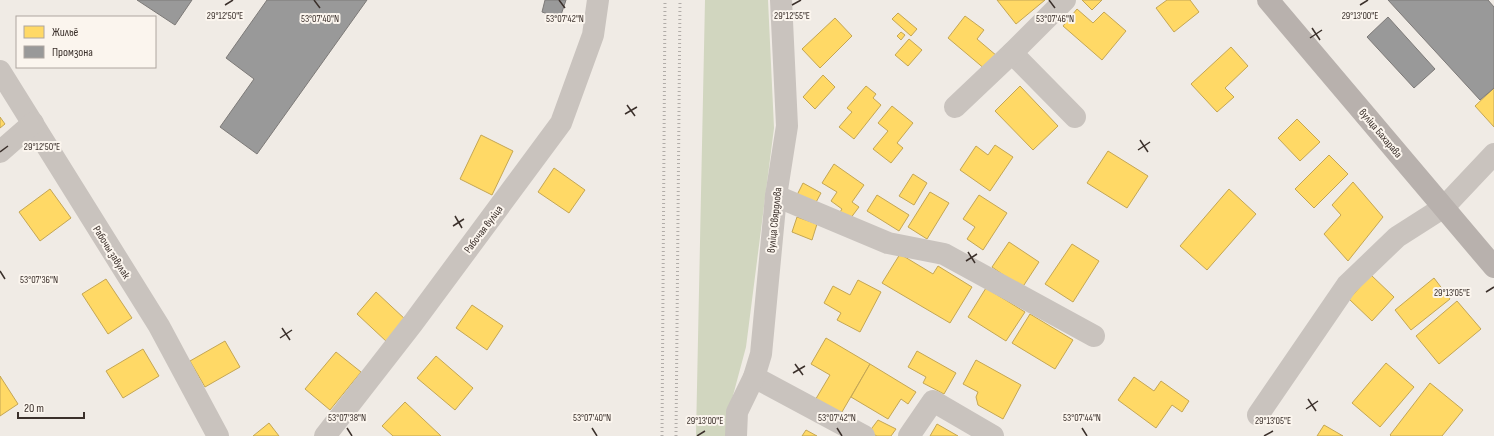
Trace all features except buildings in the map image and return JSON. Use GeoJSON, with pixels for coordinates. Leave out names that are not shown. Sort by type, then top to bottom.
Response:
{"type":"FeatureCollection","features":[{"type":"Feature","properties":{"kind":"main road","name":"вуліца Бахарава"},"geometry":{"type":"LineString","coordinates":[[1268,0],[1494,267]]}},
{"type":"Feature","properties":{"kind":"street","name":"Рабочая вуліца"},"geometry":{"type":"LineString","coordinates":[[325,436],[562,123],[593,36],[598,0]]}},
{"type":"Feature","properties":{"kind":"street","name":"вуліца Свярдлова"},"geometry":{"type":"LineString","coordinates":[[736,436],[737,412],[754,377],[761,354],[776,196],[787,126],[781,0]]}},
{"type":"Feature","properties":{"kind":"street"},"geometry":{"type":"LineString","coordinates":[[955,107],[1012,54],[1065,0]]}},
{"type":"Feature","properties":{"kind":"street"},"geometry":{"type":"LineString","coordinates":[[1012,54],[1075,118]]}},
{"type":"Feature","properties":{"kind":"street","name":"Рабочы завулак"},"geometry":{"type":"LineString","coordinates":[[0,71],[159,326],[218,436]]}},
{"type":"Feature","properties":{"kind":"street"},"geometry":{"type":"LineString","coordinates":[[0,152],[33,124]]}},
{"type":"Feature","properties":{"kind":"street"},"geometry":{"type":"LineString","coordinates":[[1258,415],[1347,285],[1397,237],[1444,207],[1494,154]]}},
{"type":"Feature","properties":{"kind":"street"},"geometry":{"type":"LineString","coordinates":[[776,196],[888,243],[944,254],[1094,336]]}},
{"type":"Feature","properties":{"kind":"street"},"geometry":{"type":"LineString","coordinates":[[754,377],[864,436]]}},
{"type":"Feature","properties":{"kind":"street"},"geometry":{"type":"LineString","coordinates":[[909,436],[933,401],[994,436]]}},
{"type":"Feature","properties":{"kind":"green space"},"geometry":{"type":"Polygon","coordinates":[[[705,0],[768,0],[774,128],[746,347],[731,403],[729,436],[696,436],[705,0]]]}},
{"type":"Feature","properties":{"kind":"railway"},"geometry":{"type":"LineString","coordinates":[[662,436],[665,0]]}},
{"type":"Feature","properties":{"kind":"railway"},"geometry":{"type":"LineString","coordinates":[[676,436],[680,0]]}}]}
